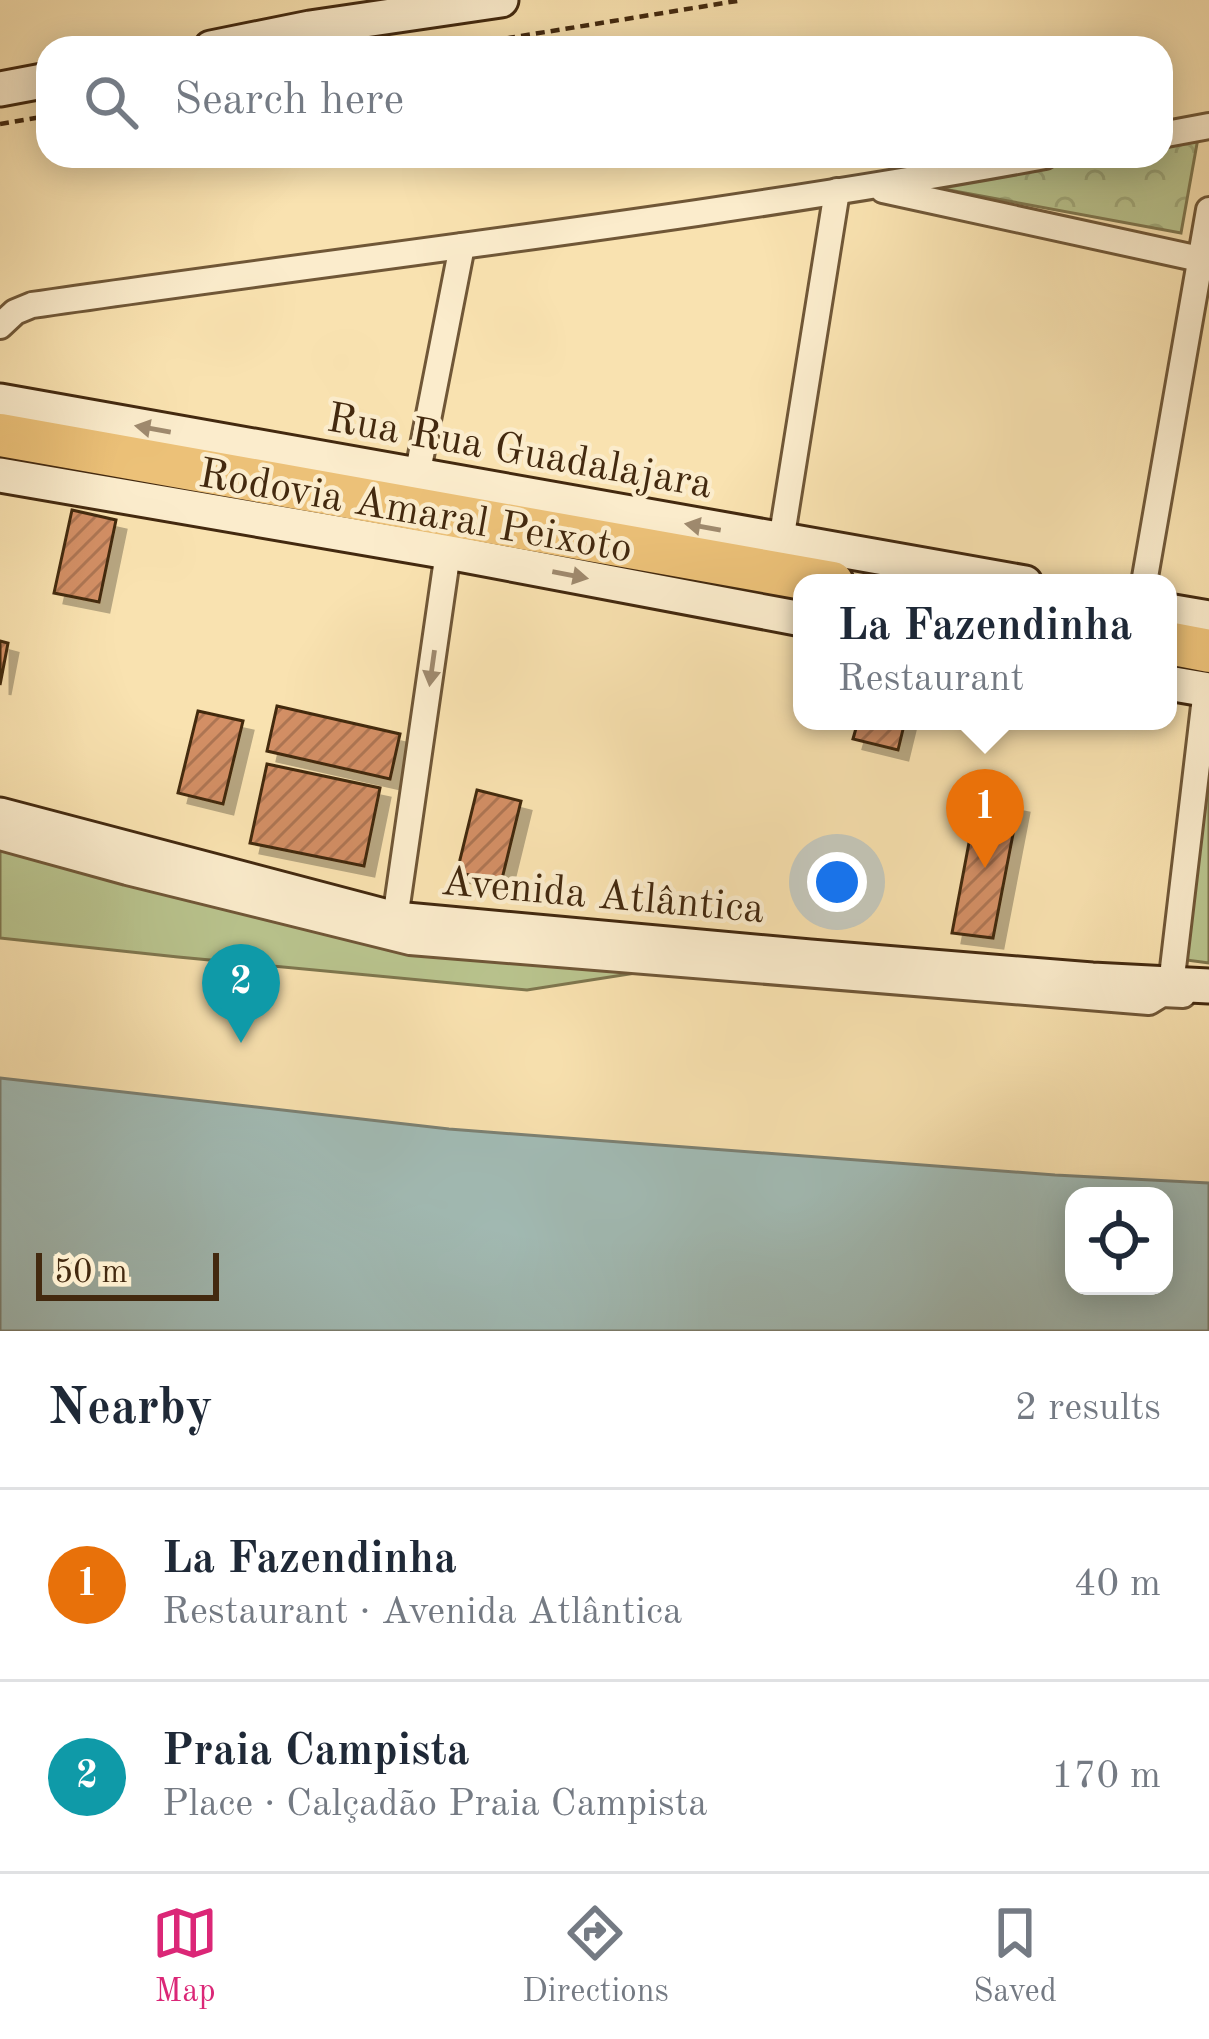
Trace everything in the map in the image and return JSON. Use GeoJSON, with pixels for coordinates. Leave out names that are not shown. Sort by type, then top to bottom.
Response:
{"type":"FeatureCollection","features":[{"type":"Feature","properties":{"kind":"highway","name":"Rodovia Amaral Peixoto"},"geometry":{"type":"LineString","coordinates":[[0,435],[793,576]]}},
{"type":"Feature","properties":{"kind":"highway"},"geometry":{"type":"LineString","coordinates":[[1177,651],[1208,677]]}},
{"type":"Feature","properties":{"kind":"street"},"geometry":{"type":"LineString","coordinates":[[245,36],[308,14],[501,0]]}},
{"type":"Feature","properties":{"kind":"street"},"geometry":{"type":"LineString","coordinates":[[0,89],[36,82]]}},
{"type":"Feature","properties":{"kind":"street"},"geometry":{"type":"LineString","coordinates":[[1173,133],[1209,126]]}},
{"type":"Feature","properties":{"kind":"street"},"geometry":{"type":"LineString","coordinates":[[0,326],[32,305],[872,188],[980,168]]}},
{"type":"Feature","properties":{"kind":"street"},"geometry":{"type":"LineString","coordinates":[[872,188],[1205,260]]}},
{"type":"Feature","properties":{"kind":"street"},"geometry":{"type":"LineString","coordinates":[[781,541],[837,191]]}},
{"type":"Feature","properties":{"kind":"street"},"geometry":{"type":"LineString","coordinates":[[1146,574],[1205,260],[1209,210]]}},
{"type":"Feature","properties":{"kind":"street"},"geometry":{"type":"LineString","coordinates":[[417,476],[462,246]]}},
{"type":"Feature","properties":{"kind":"street","name":"Rua Rua Guadalajara"},"geometry":{"type":"LineString","coordinates":[[0,401],[973,574]]}},
{"type":"Feature","properties":{"kind":"street"},"geometry":{"type":"LineString","coordinates":[[0,475],[448,552],[793,618]]}},
{"type":"Feature","properties":{"kind":"street"},"geometry":{"type":"LineString","coordinates":[[395,919],[448,552]]}},
{"type":"Feature","properties":{"kind":"street"},"geometry":{"type":"LineString","coordinates":[[1177,613],[1209,618]]}},
{"type":"Feature","properties":{"kind":"street"},"geometry":{"type":"LineString","coordinates":[[1172,985],[1208,677],[1177,682]]}},
{"type":"Feature","properties":{"kind":"street","name":"Avenida Atlântica"},"geometry":{"type":"LineString","coordinates":[[0,815],[395,919],[810,958],[1209,986]]}},
{"type":"Feature","properties":{"kind":"street"},"geometry":{"type":"LineString","coordinates":[[0,837],[410,942],[1149,1002],[1162,994],[1209,996]]}},
{"type":"Feature","properties":{"kind":"path"},"geometry":{"type":"LineString","coordinates":[[521,36],[743,0]]}},
{"type":"Feature","properties":{"kind":"path"},"geometry":{"type":"LineString","coordinates":[[0,124],[36,118]]}},
{"type":"Feature","properties":{"kind":"green space"},"geometry":{"type":"Polygon","coordinates":[[[1198,138],[1181,233],[938,188],[1043,168],[1173,168],[1173,143],[1198,138]]]}},
{"type":"Feature","properties":{"kind":"green space"},"geometry":{"type":"Polygon","coordinates":[[[1209,756],[1209,963],[1179,959],[1209,756]]]}},
{"type":"Feature","properties":{"kind":"green space"},"geometry":{"type":"Polygon","coordinates":[[[0,843],[642,972],[527,990],[0,938],[0,843]]]}},
{"type":"Feature","properties":{"kind":"water"},"geometry":{"type":"Polygon","coordinates":[[[0,1078],[449,1129],[1209,1183],[1209,1331],[0,1331],[0,1078]]]}},
{"type":"Feature","properties":{"kind":"building"},"geometry":{"type":"Polygon","coordinates":[[[72,510],[116,520],[99,602],[54,593],[72,510]]]}},
{"type":"Feature","properties":{"kind":"building"},"geometry":{"type":"Polygon","coordinates":[[[0,641],[8,643],[0,685],[0,641]]]}},
{"type":"Feature","properties":{"kind":"building"},"geometry":{"type":"Polygon","coordinates":[[[277,706],[400,734],[390,779],[267,751],[277,706]]]}},
{"type":"Feature","properties":{"kind":"building"},"geometry":{"type":"Polygon","coordinates":[[[198,711],[243,721],[223,804],[178,793],[198,711]]]}},
{"type":"Feature","properties":{"kind":"building"},"geometry":{"type":"Polygon","coordinates":[[[856,730],[903,730],[898,750],[853,739],[856,730]]]}},
{"type":"Feature","properties":{"kind":"building"},"geometry":{"type":"Polygon","coordinates":[[[267,764],[380,788],[364,866],[250,843],[267,764]]]}},
{"type":"Feature","properties":{"kind":"building"},"geometry":{"type":"Polygon","coordinates":[[[477,790],[521,801],[501,883],[457,872],[477,790]]]}},
{"type":"Feature","properties":{"kind":"building"},"geometry":{"type":"Polygon","coordinates":[[[978,795],[1019,803],[993,938],[952,933],[978,795]]]}},
{"type":"Feature","properties":{"kind":"place","name":"La Fazendinha"},"geometry":{"type":"Point","coordinates":[985,868]}},
{"type":"Feature","properties":{"kind":"place","name":"Praia Campista"},"geometry":{"type":"Point","coordinates":[241,1043]}}]}
